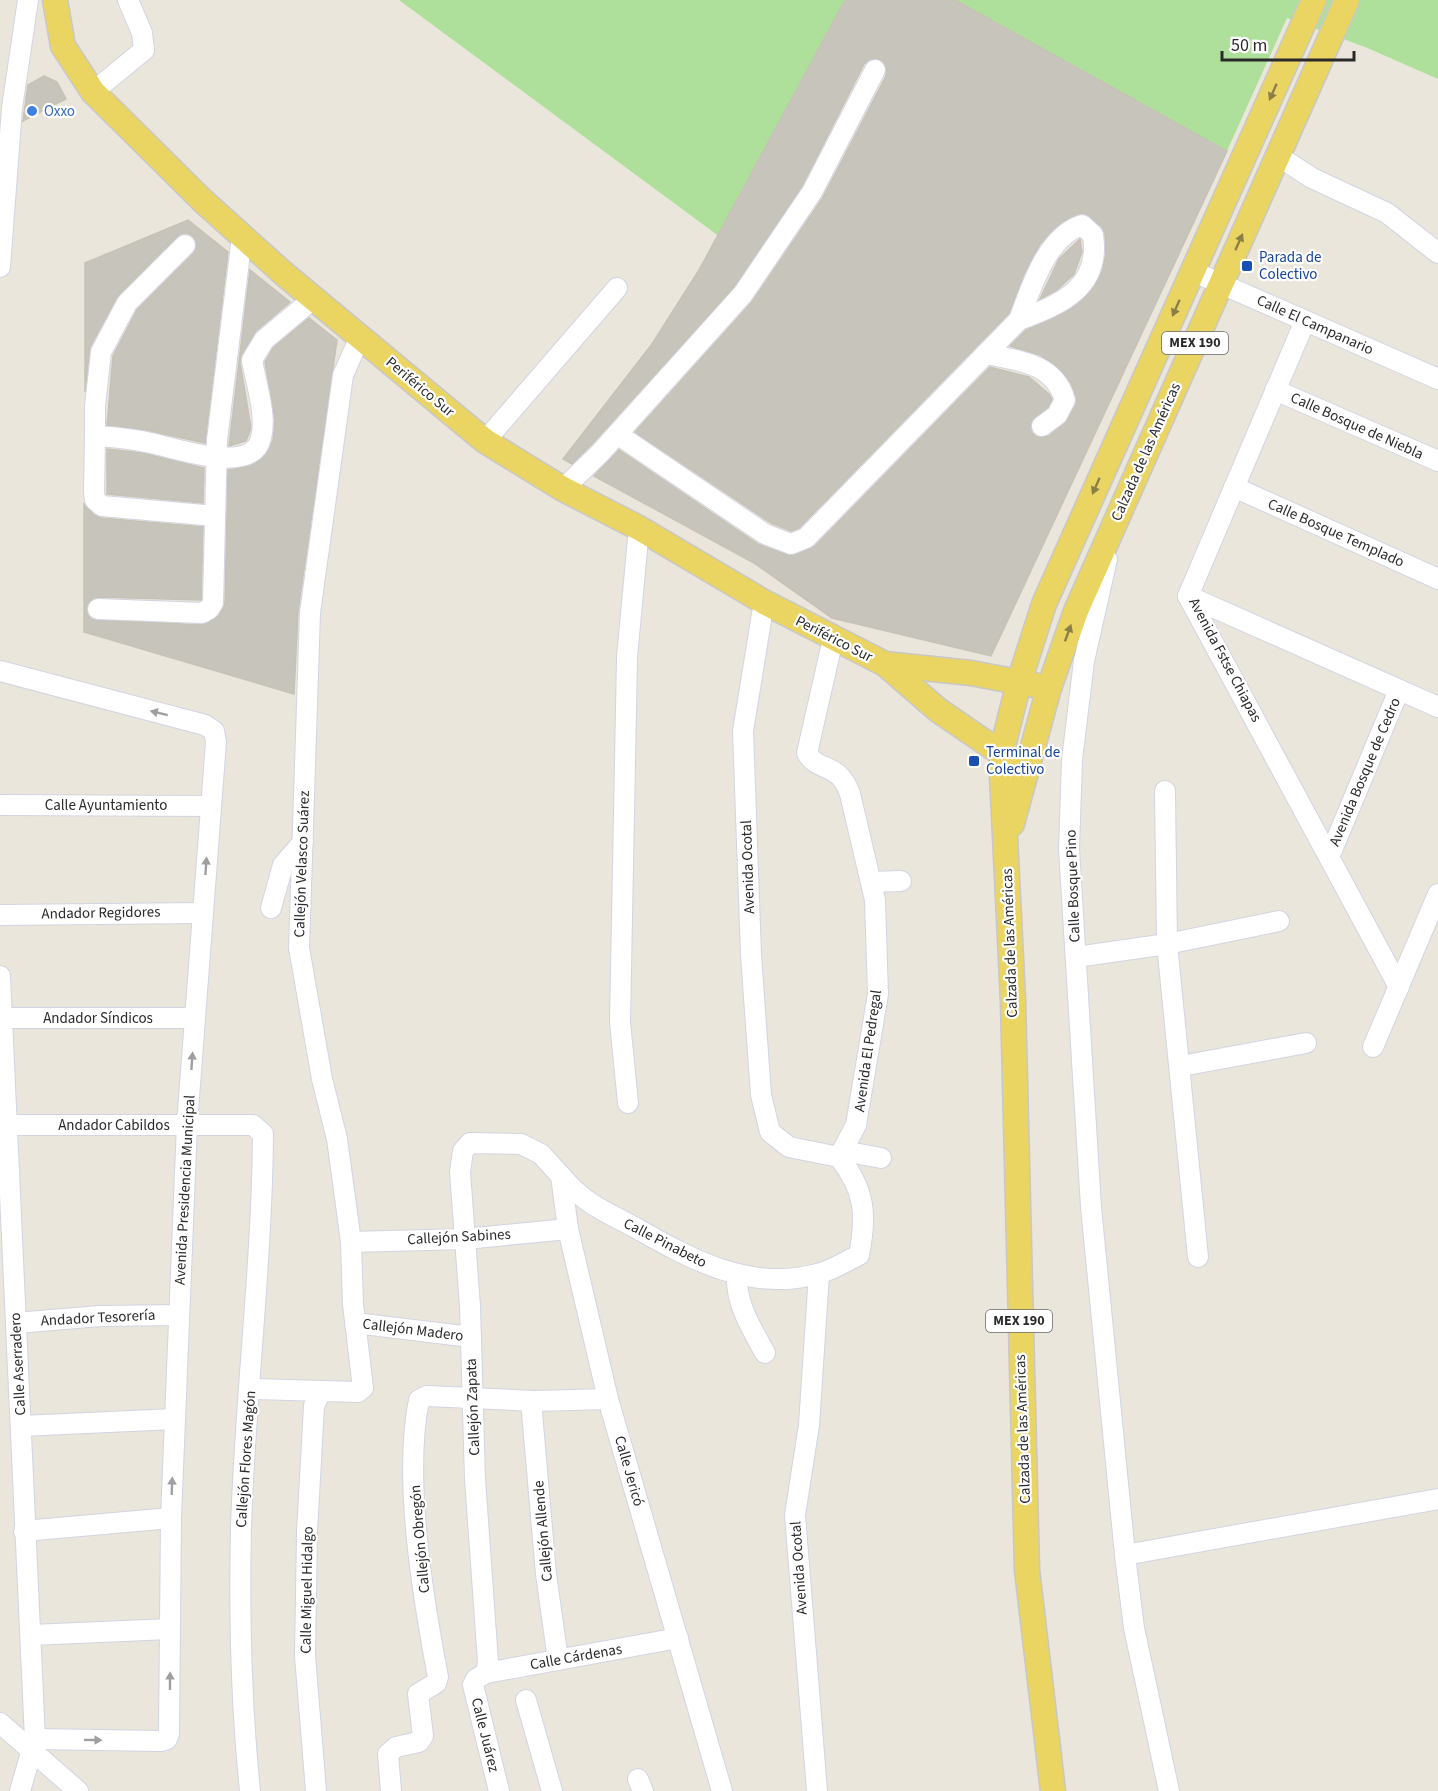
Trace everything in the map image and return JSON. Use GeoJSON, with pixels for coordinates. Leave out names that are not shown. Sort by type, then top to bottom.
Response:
{"type":"FeatureCollection","features":[{"type":"Feature","properties":{"kind":"main road","name":"Periférico Sur"},"geometry":{"type":"LineString","coordinates":[[55,0],[63,46],[93,92],[242,237],[312,299],[485,441],[563,489],[639,528],[764,602],[885,664],[938,710],[1001,754],[1025,767]]}},
{"type":"Feature","properties":{"kind":"main road","name":"Calzada de las Américas"},"geometry":{"type":"LineString","coordinates":[[1053,1791],[1027,1570],[1013,1000],[1001,754],[1019,682],[1044,604],[1314,0]]}},
{"type":"Feature","properties":{"kind":"main road","name":"Calzada de las Américas"},"geometry":{"type":"LineString","coordinates":[[1006,850],[1025,767],[1076,610],[1347,0]]}},
{"type":"Feature","properties":{"kind":"main road","name":"Periférico Sur"},"geometry":{"type":"LineString","coordinates":[[885,664],[971,673],[1049,688]]}},
{"type":"Feature","properties":{"kind":"street"},"geometry":{"type":"LineString","coordinates":[[0,267],[5,144],[28,0]]}},
{"type":"Feature","properties":{"kind":"street"},"geometry":{"type":"LineString","coordinates":[[93,92],[144,50],[142,33],[128,0]]}},
{"type":"Feature","properties":{"kind":"street"},"geometry":{"type":"LineString","coordinates":[[563,489],[743,294],[812,192],[875,70]]}},
{"type":"Feature","properties":{"kind":"street"},"geometry":{"type":"LineString","coordinates":[[1278,156],[1312,178],[1387,213],[1438,253]]}},
{"type":"Feature","properties":{"kind":"street"},"geometry":{"type":"LineString","coordinates":[[616,434],[765,534],[791,544],[806,538],[1019,320],[1064,300],[1087,280],[1096,256],[1093,235],[1082,225],[1068,230],[1051,250],[1029,293],[1019,320]]}},
{"type":"Feature","properties":{"kind":"street"},"geometry":{"type":"LineString","coordinates":[[98,609],[202,613],[213,603],[216,458],[226,352],[242,237]]}},
{"type":"Feature","properties":{"kind":"street"},"geometry":{"type":"LineString","coordinates":[[185,245],[127,303],[101,352],[95,406],[94,492],[95,500],[102,506],[215,516]]}},
{"type":"Feature","properties":{"kind":"street","name":"Calle El Campanario"},"geometry":{"type":"LineString","coordinates":[[1192,271],[1438,379]]}},
{"type":"Feature","properties":{"kind":"street"},"geometry":{"type":"LineString","coordinates":[[485,441],[617,288]]}},
{"type":"Feature","properties":{"kind":"street"},"geometry":{"type":"LineString","coordinates":[[95,435],[149,442],[216,458],[246,455],[257,449],[261,438],[262,419],[252,360],[264,340],[312,299]]}},
{"type":"Feature","properties":{"kind":"street","name":"Avenida Fstse Chiapas"},"geometry":{"type":"LineString","coordinates":[[1305,321],[1188,596],[1330,855],[1399,987]]}},
{"type":"Feature","properties":{"kind":"street","name":"Callejón Velasco Suárez"},"geometry":{"type":"LineString","coordinates":[[321,1391],[362,1390],[364,1385],[355,1323],[351,1242],[337,1139],[322,1079],[300,948],[310,613],[343,375],[360,337]]}},
{"type":"Feature","properties":{"kind":"street"},"geometry":{"type":"LineString","coordinates":[[226,352],[252,360]]}},
{"type":"Feature","properties":{"kind":"street"},"geometry":{"type":"LineString","coordinates":[[986,354],[1026,362],[1047,372],[1060,385],[1065,400],[1057,414],[1042,426]]}},
{"type":"Feature","properties":{"kind":"street","name":"Calle Bosque de Niebla"},"geometry":{"type":"LineString","coordinates":[[1275,390],[1438,461]]}},
{"type":"Feature","properties":{"kind":"street","name":"Calle Bosque Templado"},"geometry":{"type":"LineString","coordinates":[[1234,487],[1438,579]]}},
{"type":"Feature","properties":{"kind":"street","name":"Calle Bosque Pino"},"geometry":{"type":"LineString","coordinates":[[1114,525],[1084,661],[1072,760],[1069,849],[1076,957],[1167,944],[1279,921]]}},
{"type":"Feature","properties":{"kind":"street"},"geometry":{"type":"LineString","coordinates":[[628,1103],[620,1010],[627,657],[639,528]]}},
{"type":"Feature","properties":{"kind":"street"},"geometry":{"type":"LineString","coordinates":[[1188,596],[1438,707]]}},
{"type":"Feature","properties":{"kind":"street","name":"Avenida Ocotal"},"geometry":{"type":"LineString","coordinates":[[764,602],[743,731],[751,955],[761,1095],[770,1132],[789,1147],[841,1154]]}},
{"type":"Feature","properties":{"kind":"street","name":"Avenida El Pedregal"},"geometry":{"type":"LineString","coordinates":[[833,639],[807,753],[810,760],[837,771],[845,778],[875,900],[878,994],[856,1125],[841,1154]]}},
{"type":"Feature","properties":{"kind":"street","name":"Avenida Presidencia Municipal"},"geometry":{"type":"LineString","coordinates":[[0,671],[205,725],[214,731],[216,742],[187,1124],[171,1518],[169,1734],[167,1739],[33,1746]]}},
{"type":"Feature","properties":{"kind":"street","name":"Avenida Bosque de Cedro"},"geometry":{"type":"LineString","coordinates":[[1330,855],[1399,690]]}},
{"type":"Feature","properties":{"kind":"street"},"geometry":{"type":"LineString","coordinates":[[1165,791],[1167,944],[1198,1257]]}},
{"type":"Feature","properties":{"kind":"street","name":"Calle Ayuntamiento"},"geometry":{"type":"LineString","coordinates":[[0,805],[211,806]]}},
{"type":"Feature","properties":{"kind":"street"},"geometry":{"type":"LineString","coordinates":[[271,908],[283,865],[303,842]]}},
{"type":"Feature","properties":{"kind":"street"},"geometry":{"type":"LineString","coordinates":[[871,882],[901,881]]}},
{"type":"Feature","properties":{"kind":"street"},"geometry":{"type":"LineString","coordinates":[[1373,1047],[1438,894]]}},
{"type":"Feature","properties":{"kind":"street","name":"Andador Regidores"},"geometry":{"type":"LineString","coordinates":[[0,915],[203,913]]}},
{"type":"Feature","properties":{"kind":"street"},"geometry":{"type":"LineString","coordinates":[[1076,957],[1091,1207],[1125,1555],[1134,1628],[1169,1791]]}},
{"type":"Feature","properties":{"kind":"street","name":"Calle Aserradero"},"geometry":{"type":"LineString","coordinates":[[0,976],[24,1531],[31,1635],[33,1746],[20,1791]]}},
{"type":"Feature","properties":{"kind":"street","name":"Andador Síndicos"},"geometry":{"type":"LineString","coordinates":[[2,1018],[195,1018]]}},
{"type":"Feature","properties":{"kind":"street"},"geometry":{"type":"LineString","coordinates":[[1180,1066],[1306,1043]]}},
{"type":"Feature","properties":{"kind":"street","name":"Andador Cabildos"},"geometry":{"type":"LineString","coordinates":[[6,1125],[187,1124],[253,1125],[258,1128]]}},
{"type":"Feature","properties":{"kind":"street","name":"Callejón Flores Magón"},"geometry":{"type":"LineString","coordinates":[[250,1791],[242,1707],[240,1626],[242,1527],[262,1198],[263,1134],[258,1128]]}},
{"type":"Feature","properties":{"kind":"street","name":"Callejón Zapata"},"geometry":{"type":"LineString","coordinates":[[481,1676],[488,1662],[477,1514],[471,1336],[460,1172],[463,1151],[470,1143],[521,1144],[541,1154],[561,1176]]}},
{"type":"Feature","properties":{"kind":"street"},"geometry":{"type":"LineString","coordinates":[[841,1154],[880,1158]]}},
{"type":"Feature","properties":{"kind":"street"},"geometry":{"type":"LineString","coordinates":[[819,1274],[859,1255],[865,1224],[856,1178],[841,1154]]}},
{"type":"Feature","properties":{"kind":"street","name":"Calle Jericó"},"geometry":{"type":"LineString","coordinates":[[561,1176],[568,1229],[608,1399],[722,1791]]}},
{"type":"Feature","properties":{"kind":"street","name":"Calle Pinabeto"},"geometry":{"type":"LineString","coordinates":[[561,1176],[591,1205],[684,1256],[737,1274],[780,1280],[819,1274]]}},
{"type":"Feature","properties":{"kind":"street","name":"Callejón Sabines"},"geometry":{"type":"LineString","coordinates":[[351,1242],[465,1239],[568,1229]]}},
{"type":"Feature","properties":{"kind":"street"},"geometry":{"type":"LineString","coordinates":[[737,1274],[736,1287],[740,1302],[765,1353]]}},
{"type":"Feature","properties":{"kind":"street","name":"Avenida Ocotal"},"geometry":{"type":"LineString","coordinates":[[817,1791],[795,1515],[809,1425],[819,1274]]}},
{"type":"Feature","properties":{"kind":"street","name":"Andador Tesorería"},"geometry":{"type":"LineString","coordinates":[[16,1323],[100,1316],[179,1315]]}},
{"type":"Feature","properties":{"kind":"street","name":"Callejón Madero"},"geometry":{"type":"LineString","coordinates":[[355,1323],[471,1336]]}},
{"type":"Feature","properties":{"kind":"street"},"geometry":{"type":"LineString","coordinates":[[251,1389],[321,1391]]}},
{"type":"Feature","properties":{"kind":"street","name":"Calle Miguel Hidalgo"},"geometry":{"type":"LineString","coordinates":[[316,1791],[305,1656],[306,1555],[314,1406],[321,1391]]}},
{"type":"Feature","properties":{"kind":"street","name":"Callejón Obregón"},"geometry":{"type":"LineString","coordinates":[[391,1791],[388,1754],[396,1747],[420,1742],[423,1736],[418,1694],[436,1683],[438,1677],[418,1548],[414,1479],[416,1416],[419,1400],[427,1395],[472,1398]]}},
{"type":"Feature","properties":{"kind":"street"},"geometry":{"type":"LineString","coordinates":[[472,1398],[531,1401],[608,1399]]}},
{"type":"Feature","properties":{"kind":"street","name":"Callejón Allende"},"geometry":{"type":"LineString","coordinates":[[531,1401],[546,1574],[558,1660]]}},
{"type":"Feature","properties":{"kind":"street"},"geometry":{"type":"LineString","coordinates":[[21,1426],[175,1419]]}},
{"type":"Feature","properties":{"kind":"street"},"geometry":{"type":"LineString","coordinates":[[1125,1555],[1438,1499]]}},
{"type":"Feature","properties":{"kind":"street"},"geometry":{"type":"LineString","coordinates":[[24,1531],[171,1518]]}},
{"type":"Feature","properties":{"kind":"street"},"geometry":{"type":"LineString","coordinates":[[31,1635],[170,1629]]}},
{"type":"Feature","properties":{"kind":"street","name":"Calle Cárdenas"},"geometry":{"type":"LineString","coordinates":[[481,1676],[678,1638]]}},
{"type":"Feature","properties":{"kind":"street","name":"Calle Juárez"},"geometry":{"type":"LineString","coordinates":[[481,1676],[473,1685],[499,1791]]}},
{"type":"Feature","properties":{"kind":"street"},"geometry":{"type":"LineString","coordinates":[[526,1700],[552,1791]]}},
{"type":"Feature","properties":{"kind":"street"},"geometry":{"type":"LineString","coordinates":[[0,1723],[33,1746],[78,1791]]}},
{"type":"Feature","properties":{"kind":"green space"},"geometry":{"type":"Polygon","coordinates":[[[399,0],[845,0],[720,237],[399,0]]]}},
{"type":"Feature","properties":{"kind":"green space"},"geometry":{"type":"Polygon","coordinates":[[[955,0],[1438,0],[1438,79],[1365,47],[1287,18],[1227,151],[955,0]]]}},
{"type":"Feature","properties":{"kind":"building"},"geometry":{"type":"Polygon","coordinates":[[[845,0],[955,0],[1227,151],[991,656],[832,618],[754,563],[594,476],[619,450],[758,544],[787,555],[795,555],[815,546],[990,367],[1029,377],[1049,394],[1052,399],[1048,407],[1031,422],[1032,433],[1037,437],[1049,436],[1067,421],[1077,400],[1071,383],[1062,371],[1040,355],[1010,346],[1026,330],[1071,309],[1095,286],[1106,255],[1105,234],[1101,226],[1083,213],[1062,222],[1040,244],[1024,274],[1009,313],[799,528],[791,531],[771,523],[635,432],[752,302],[822,199],[886,76],[885,64],[880,59],[869,60],[864,64],[802,186],[734,287],[592,444],[572,464],[563,459],[652,344],[699,270],[845,0]]]}},
{"type":"Feature","properties":{"kind":"building","name":"Oxxo"},"geometry":{"type":"Polygon","coordinates":[[[44,76],[57,82],[66,99],[23,121],[28,85],[44,76]]]}},
{"type":"Feature","properties":{"kind":"building"},"geometry":{"type":"Polygon","coordinates":[[[188,220],[228,252],[205,443],[146,430],[107,425],[113,356],[137,310],[194,253],[196,241],[189,234],[177,237],[117,297],[90,347],[85,392],[85,263],[188,220]]]}},
{"type":"Feature","properties":{"kind":"building"},"geometry":{"type":"Polygon","coordinates":[[[1080,239],[1082,252],[1074,274],[1057,290],[1040,299],[1059,259],[1080,239]]]}},
{"type":"Feature","properties":{"kind":"building"},"geometry":{"type":"Polygon","coordinates":[[[250,270],[290,302],[256,331],[242,354],[240,362],[251,428],[246,441],[229,446],[250,270]]]}},
{"type":"Feature","properties":{"kind":"building"},"geometry":{"type":"Polygon","coordinates":[[[309,318],[337,340],[298,611],[294,694],[84,632],[84,504],[94,515],[101,518],[203,527],[201,600],[98,597],[88,603],[87,614],[91,619],[202,625],[219,616],[225,603],[228,470],[249,466],[266,455],[273,440],[275,420],[265,362],[273,348],[309,318]]]}},
{"type":"Feature","properties":{"kind":"building"},"geometry":{"type":"Polygon","coordinates":[[[107,449],[142,453],[204,468],[203,503],[107,494],[107,449]]]}},
{"type":"Feature","properties":{"kind":"place","name":"Oxxo"},"geometry":{"type":"Point","coordinates":[32,111]}},
{"type":"Feature","properties":{"kind":"place","name":"Parada de Colectivo"},"geometry":{"type":"Point","coordinates":[1247,266]}},
{"type":"Feature","properties":{"kind":"place","name":"Terminal de Colectivo"},"geometry":{"type":"Point","coordinates":[974,761]}}]}
